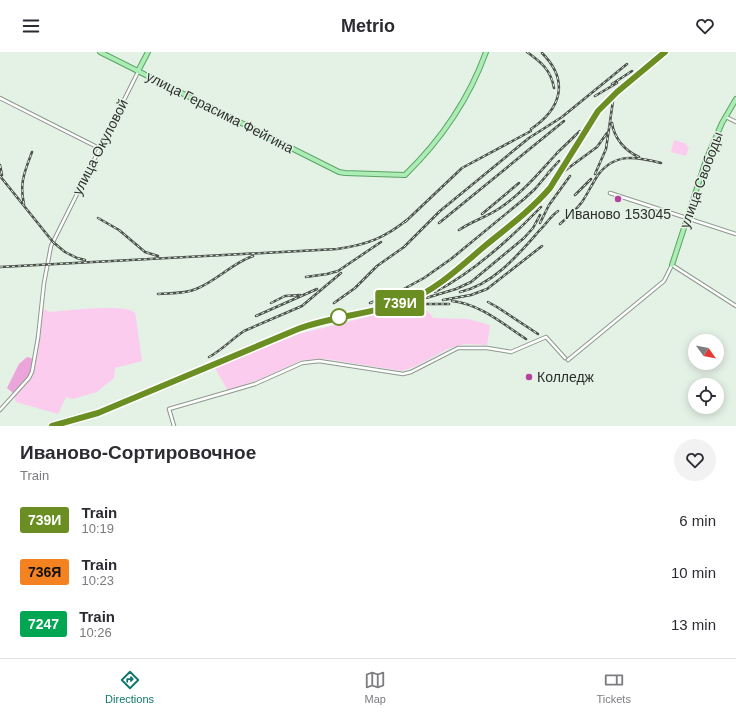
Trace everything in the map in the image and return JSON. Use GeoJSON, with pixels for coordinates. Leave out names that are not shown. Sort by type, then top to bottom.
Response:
{"type":"FeatureCollection","features":[{"type":"Feature","properties":{"kind":"main road","name":"улица Герасима Фейгина"},"geometry":{"type":"LineString","coordinates":[[100,52],[339,172],[405,175],[423,157],[452,120],[470,89],[486,52]]}},
{"type":"Feature","properties":{"kind":"main road","name":"улица Окуловой"},"geometry":{"type":"LineString","coordinates":[[138,71],[148,52]]}},
{"type":"Feature","properties":{"kind":"main road","name":"улица Свободы"},"geometry":{"type":"LineString","coordinates":[[672,265],[706,160],[726,117],[736,100]]}},
{"type":"Feature","properties":{"kind":"street","name":"улица Окуловой"},"geometry":{"type":"LineString","coordinates":[[0,410],[29,378],[32,372],[38,338],[45,274],[53,242],[138,71]]}},
{"type":"Feature","properties":{"kind":"street"},"geometry":{"type":"LineString","coordinates":[[0,98],[99,148]]}},
{"type":"Feature","properties":{"kind":"street"},"geometry":{"type":"LineString","coordinates":[[726,117],[736,122]]}},
{"type":"Feature","properties":{"kind":"street"},"geometry":{"type":"LineString","coordinates":[[610,193],[736,234]]}},
{"type":"Feature","properties":{"kind":"street"},"geometry":{"type":"LineString","coordinates":[[672,265],[736,306]]}},
{"type":"Feature","properties":{"kind":"street","name":"улица Свободы"},"geometry":{"type":"LineString","coordinates":[[174,426],[169,409],[255,384],[287,369],[309,361],[321,361],[403,374],[411,372],[458,348],[487,348],[511,352],[546,337],[566,359],[664,281],[672,265]]}},
{"type":"Feature","properties":{"kind":"shaded area"},"geometry":{"type":"Polygon","coordinates":[[[674,140],[687,144],[686,146],[689,147],[686,156],[671,152],[674,140]]]}},
{"type":"Feature","properties":{"kind":"shaded area"},"geometry":{"type":"Polygon","coordinates":[[[41,308],[50,312],[108,308],[130,310],[135,313],[142,361],[115,368],[114,378],[97,392],[73,399],[66,397],[58,414],[16,402],[14,396],[32,375],[34,369],[41,308]]]}},
{"type":"Feature","properties":{"kind":"shaded area"},"geometry":{"type":"Polygon","coordinates":[[[428,311],[433,318],[468,319],[490,325],[487,345],[465,344],[450,348],[414,367],[402,371],[326,359],[302,360],[263,378],[228,391],[215,368],[299,334],[387,312],[428,311]]]}},
{"type":"Feature","properties":{"kind":"shaded area"},"geometry":{"type":"Polygon","coordinates":[[[27,357],[34,359],[31,373],[13,393],[7,388],[19,364],[27,357]]]}},
{"type":"Feature","properties":{"kind":"railway"},"geometry":{"type":"LineString","coordinates":[[527,52],[545,67],[553,82],[554,88]]}},
{"type":"Feature","properties":{"kind":"railway"},"geometry":{"type":"LineString","coordinates":[[55,426],[98,413],[286,333],[325,320],[400,303],[427,292],[443,281],[522,216],[541,198],[550,188],[598,111],[617,92],[665,52]]}},
{"type":"Feature","properties":{"kind":"railway"},"geometry":{"type":"LineString","coordinates":[[531,129],[549,113],[555,104],[558,94],[559,84],[556,74],[551,63],[542,53]]}},
{"type":"Feature","properties":{"kind":"railway"},"geometry":{"type":"LineString","coordinates":[[334,303],[355,288],[377,266],[404,247],[440,211],[529,138],[562,117],[627,64]]}},
{"type":"Feature","properties":{"kind":"railway"},"geometry":{"type":"LineString","coordinates":[[612,84],[632,71]]}},
{"type":"Feature","properties":{"kind":"railway"},"geometry":{"type":"LineString","coordinates":[[595,96],[617,83]]}},
{"type":"Feature","properties":{"kind":"railway"},"geometry":{"type":"LineString","coordinates":[[595,174],[606,149],[613,101]]}},
{"type":"Feature","properties":{"kind":"railway"},"geometry":{"type":"LineString","coordinates":[[439,223],[564,121]]}},
{"type":"Feature","properties":{"kind":"railway"},"geometry":{"type":"LineString","coordinates":[[612,123],[615,134],[621,143],[625,148],[639,157]]}},
{"type":"Feature","properties":{"kind":"railway"},"geometry":{"type":"LineString","coordinates":[[405,222],[462,168],[531,131]]}},
{"type":"Feature","properties":{"kind":"railway"},"geometry":{"type":"LineString","coordinates":[[557,153],[580,131]]}},
{"type":"Feature","properties":{"kind":"railway"},"geometry":{"type":"LineString","coordinates":[[563,172],[597,147],[607,133]]}},
{"type":"Feature","properties":{"kind":"railway"},"geometry":{"type":"LineString","coordinates":[[459,230],[509,202],[560,150]]}},
{"type":"Feature","properties":{"kind":"railway"},"geometry":{"type":"LineString","coordinates":[[24,204],[22,183],[32,152]]}},
{"type":"Feature","properties":{"kind":"railway"},"geometry":{"type":"LineString","coordinates":[[560,224],[580,205],[598,175],[612,163],[627,158],[643,159],[661,163]]}},
{"type":"Feature","properties":{"kind":"railway"},"geometry":{"type":"LineString","coordinates":[[548,173],[559,161]]}},
{"type":"Feature","properties":{"kind":"railway"},"geometry":{"type":"LineString","coordinates":[[0,165],[2,175]]}},
{"type":"Feature","properties":{"kind":"railway"},"geometry":{"type":"LineString","coordinates":[[370,303],[400,291],[424,278],[451,259],[524,199],[535,189],[552,169]]}},
{"type":"Feature","properties":{"kind":"railway"},"geometry":{"type":"LineString","coordinates":[[0,176],[53,242],[65,252],[85,260]]}},
{"type":"Feature","properties":{"kind":"railway"},"geometry":{"type":"LineString","coordinates":[[540,223],[549,205],[570,176]]}},
{"type":"Feature","properties":{"kind":"railway"},"geometry":{"type":"LineString","coordinates":[[575,195],[591,179]]}},
{"type":"Feature","properties":{"kind":"railway"},"geometry":{"type":"LineString","coordinates":[[482,214],[519,183]]}},
{"type":"Feature","properties":{"kind":"railway"},"geometry":{"type":"LineString","coordinates":[[435,292],[463,275],[491,254],[541,207]]}},
{"type":"Feature","properties":{"kind":"railway"},"geometry":{"type":"LineString","coordinates":[[460,292],[483,283],[504,268],[558,211]]}},
{"type":"Feature","properties":{"kind":"railway"},"geometry":{"type":"LineString","coordinates":[[416,301],[456,289],[471,282],[524,238],[533,228],[540,215]]}},
{"type":"Feature","properties":{"kind":"railway"},"geometry":{"type":"LineString","coordinates":[[98,218],[119,230],[145,252],[158,256]]}},
{"type":"Feature","properties":{"kind":"railway"},"geometry":{"type":"LineString","coordinates":[[0,267],[337,249],[375,240],[400,226],[408,219]]}},
{"type":"Feature","properties":{"kind":"railway"},"geometry":{"type":"LineString","coordinates":[[306,277],[338,271],[381,242]]}},
{"type":"Feature","properties":{"kind":"railway"},"geometry":{"type":"LineString","coordinates":[[443,300],[471,295],[487,289],[542,246]]}},
{"type":"Feature","properties":{"kind":"railway"},"geometry":{"type":"LineString","coordinates":[[158,294],[182,293],[204,286],[238,263],[253,256]]}},
{"type":"Feature","properties":{"kind":"railway"},"geometry":{"type":"LineString","coordinates":[[209,357],[244,331],[302,306],[341,273]]}},
{"type":"Feature","properties":{"kind":"railway"},"geometry":{"type":"LineString","coordinates":[[256,316],[317,289]]}},
{"type":"Feature","properties":{"kind":"railway"},"geometry":{"type":"LineString","coordinates":[[271,303],[285,296],[300,295]]}},
{"type":"Feature","properties":{"kind":"railway"},"geometry":{"type":"LineString","coordinates":[[452,301],[482,310],[526,339]]}},
{"type":"Feature","properties":{"kind":"railway"},"geometry":{"type":"LineString","coordinates":[[488,302],[538,334]]}},
{"type":"Feature","properties":{"kind":"railway"},"geometry":{"type":"LineString","coordinates":[[417,304],[449,304]]}},
{"type":"Feature","properties":{"kind":"train","name":"739И"},"geometry":{"type":"LineString","coordinates":[[52,426],[98,413],[310,324],[400,303],[435,287],[522,216],[541,198],[550,188],[598,111],[617,92],[665,52]]}},
{"type":"Feature","properties":{"kind":"place","name":"Иваново 153045"},"geometry":{"type":"Point","coordinates":[618,199]}},
{"type":"Feature","properties":{"kind":"place","name":"Колледж"},"geometry":{"type":"Point","coordinates":[529,377]}}]}
